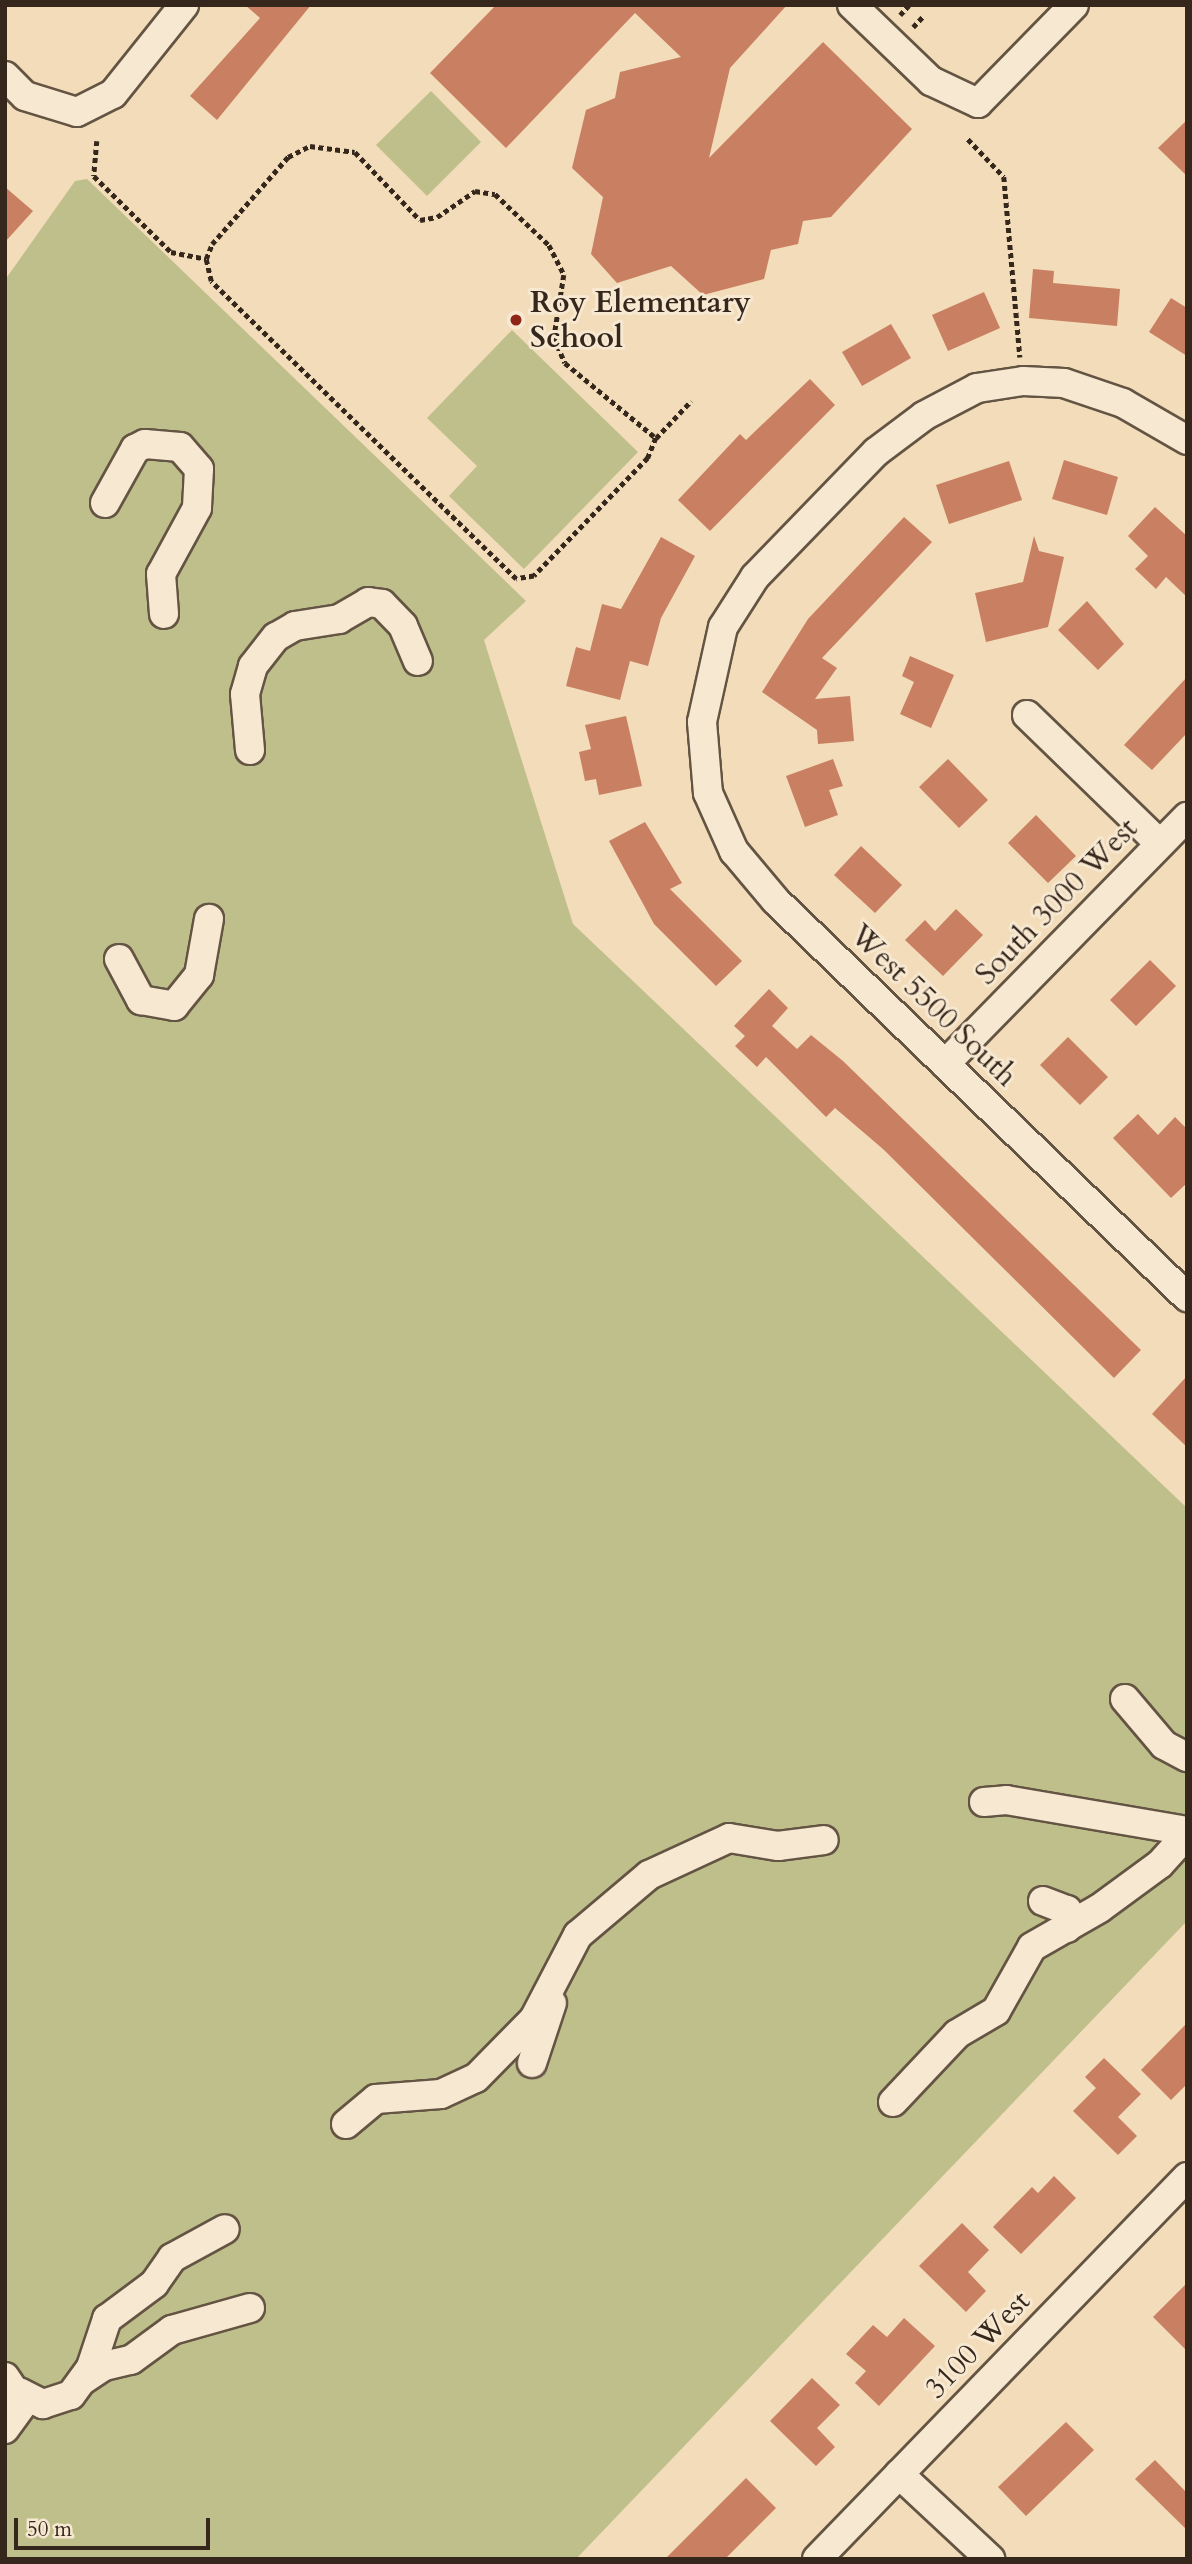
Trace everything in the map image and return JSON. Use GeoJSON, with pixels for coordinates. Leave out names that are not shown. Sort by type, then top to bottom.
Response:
{"type":"FeatureCollection","features":[{"type":"Feature","properties":{"kind":"street"},"geometry":{"type":"LineString","coordinates":[[5,76],[25,96],[57,111],[77,112],[113,94],[184,5]]}},
{"type":"Feature","properties":{"kind":"street"},"geometry":{"type":"LineString","coordinates":[[852,5],[931,81],[978,103],[1074,5]]}},
{"type":"Feature","properties":{"kind":"street","name":"West 5500 South"},"geometry":{"type":"LineString","coordinates":[[1187,440],[1123,403],[1064,383],[1023,381],[977,388],[876,452],[755,577],[723,627],[702,722],[708,793],[734,851],[776,901],[1187,1297]]}},
{"type":"Feature","properties":{"kind":"street"},"geometry":{"type":"LineString","coordinates":[[105,503],[145,444],[180,447],[199,469],[197,508],[161,574],[164,614]]}},
{"type":"Feature","properties":{"kind":"street"},"geometry":{"type":"LineString","coordinates":[[250,750],[246,694],[253,666],[267,646],[295,626],[338,619],[368,603],[382,604],[403,626],[418,661]]}},
{"type":"Feature","properties":{"kind":"street"},"geometry":{"type":"LineString","coordinates":[[1027,715],[1160,844]]}},
{"type":"Feature","properties":{"kind":"street","name":"South 3000 West"},"geometry":{"type":"LineString","coordinates":[[945,1064],[1187,817]]}},
{"type":"Feature","properties":{"kind":"street"},"geometry":{"type":"LineString","coordinates":[[119,959],[141,1000],[174,1006],[199,975],[209,919]]}},
{"type":"Feature","properties":{"kind":"street"},"geometry":{"type":"LineString","coordinates":[[1125,1699],[1164,1745],[1187,1757]]}},
{"type":"Feature","properties":{"kind":"street"},"geometry":{"type":"LineString","coordinates":[[984,1801],[1006,1800],[1187,1832]]}},
{"type":"Feature","properties":{"kind":"street"},"geometry":{"type":"LineString","coordinates":[[893,2102],[957,2034],[996,2011],[1032,1947],[1066,1928],[1160,1864],[1187,1832]]}},
{"type":"Feature","properties":{"kind":"street"},"geometry":{"type":"LineString","coordinates":[[346,2124],[376,2099],[429,2096],[466,2085],[533,2043],[557,1978],[578,1936],[649,1875],[729,1838],[778,1846],[824,1840]]}},
{"type":"Feature","properties":{"kind":"street"},"geometry":{"type":"LineString","coordinates":[[1043,1901],[1067,1910],[1066,1928]]}},
{"type":"Feature","properties":{"kind":"street","name":"3100 West"},"geometry":{"type":"LineString","coordinates":[[817,2559],[1187,2177]]}},
{"type":"Feature","properties":{"kind":"street"},"geometry":{"type":"LineString","coordinates":[[18,2403],[71,2395],[94,2368],[107,2319],[154,2284],[172,2258],[225,2229]]}},
{"type":"Feature","properties":{"kind":"street"},"geometry":{"type":"LineString","coordinates":[[94,2368],[131,2360],[172,2330],[250,2308]]}},
{"type":"Feature","properties":{"kind":"street"},"geometry":{"type":"LineString","coordinates":[[899,2474],[990,2559]]}},
{"type":"Feature","properties":{"kind":"path"},"geometry":{"type":"LineString","coordinates":[[968,139],[1004,177],[1021,360]]}},
{"type":"Feature","properties":{"kind":"path"},"geometry":{"type":"LineString","coordinates":[[97,141],[94,176],[171,252],[206,259]]}},
{"type":"Feature","properties":{"kind":"path"},"geometry":{"type":"LineString","coordinates":[[206,259],[288,157],[310,146],[355,152],[420,220],[437,217],[475,191],[495,194],[550,245],[564,275],[554,338],[565,363],[656,438]]}},
{"type":"Feature","properties":{"kind":"path"},"geometry":{"type":"LineString","coordinates":[[206,259],[211,281],[516,579],[534,576],[648,458],[656,438],[691,401]]}},
{"type":"Feature","properties":{"kind":"green space"},"geometry":{"type":"Polygon","coordinates":[[[431,91],[481,142],[427,196],[376,145],[431,91]]]}},
{"type":"Feature","properties":{"kind":"green space"},"geometry":{"type":"Polygon","coordinates":[[[87,179],[526,601],[484,640],[573,924],[1187,1508],[1187,1921],[576,2559],[5,2559],[5,280],[75,181],[87,179]]]}},
{"type":"Feature","properties":{"kind":"green space"},"geometry":{"type":"Polygon","coordinates":[[[512,330],[638,452],[524,569],[449,496],[477,466],[427,418],[512,330]]]}},
{"type":"Feature","properties":{"kind":"building"},"geometry":{"type":"Polygon","coordinates":[[[245,5],[311,5],[217,120],[190,96],[260,18],[245,5]]]}},
{"type":"Feature","properties":{"kind":"building"},"geometry":{"type":"Polygon","coordinates":[[[496,5],[787,5],[730,68],[709,158],[823,42],[912,129],[831,217],[803,221],[798,244],[771,250],[764,279],[703,295],[671,266],[617,283],[591,254],[603,197],[572,168],[586,110],[615,98],[620,72],[681,57],[635,13],[506,148],[430,73],[496,5]]]}},
{"type":"Feature","properties":{"kind":"building"},"geometry":{"type":"Polygon","coordinates":[[[1187,120],[1187,176],[1158,148],[1187,120]]]}},
{"type":"Feature","properties":{"kind":"building"},"geometry":{"type":"Polygon","coordinates":[[[5,187],[33,211],[5,242],[5,187]]]}},
{"type":"Feature","properties":{"kind":"building"},"geometry":{"type":"Polygon","coordinates":[[[1033,269],[1054,271],[1053,283],[1120,289],[1117,326],[1029,318],[1033,269]]]}},
{"type":"Feature","properties":{"kind":"building"},"geometry":{"type":"Polygon","coordinates":[[[984,292],[1000,328],[948,351],[932,315],[984,292]]]}},
{"type":"Feature","properties":{"kind":"building"},"geometry":{"type":"Polygon","coordinates":[[[1171,298],[1187,308],[1187,356],[1149,332],[1171,298]]]}},
{"type":"Feature","properties":{"kind":"building"},"geometry":{"type":"Polygon","coordinates":[[[891,324],[911,358],[862,386],[842,352],[891,324]]]}},
{"type":"Feature","properties":{"kind":"building"},"geometry":{"type":"Polygon","coordinates":[[[810,379],[835,405],[710,531],[678,500],[740,434],[746,440],[810,379]]]}},
{"type":"Feature","properties":{"kind":"building"},"geometry":{"type":"Polygon","coordinates":[[[1064,460],[1118,477],[1107,515],[1052,499],[1064,460]]]}},
{"type":"Feature","properties":{"kind":"building"},"geometry":{"type":"Polygon","coordinates":[[[1009,461],[1022,500],[949,524],[936,485],[1009,461]]]}},
{"type":"Feature","properties":{"kind":"building"},"geometry":{"type":"Polygon","coordinates":[[[1155,507],[1187,536],[1187,597],[1166,577],[1156,589],[1135,569],[1148,556],[1128,536],[1155,507]]]}},
{"type":"Feature","properties":{"kind":"building"},"geometry":{"type":"Polygon","coordinates":[[[904,517],[932,542],[822,658],[837,668],[815,699],[850,696],[854,741],[818,744],[817,730],[762,692],[808,619],[904,517]]]}},
{"type":"Feature","properties":{"kind":"building"},"geometry":{"type":"Polygon","coordinates":[[[1034,536],[1039,551],[1064,557],[1048,627],[986,642],[975,593],[1023,582],[1034,536]]]}},
{"type":"Feature","properties":{"kind":"building"},"geometry":{"type":"Polygon","coordinates":[[[661,537],[695,556],[661,618],[648,666],[630,661],[620,700],[566,686],[576,647],[590,651],[602,604],[621,609],[661,537]]]}},
{"type":"Feature","properties":{"kind":"building"},"geometry":{"type":"Polygon","coordinates":[[[1087,601],[1124,644],[1098,670],[1058,630],[1087,601]]]}},
{"type":"Feature","properties":{"kind":"building"},"geometry":{"type":"Polygon","coordinates":[[[910,656],[954,675],[931,728],[900,714],[914,682],[902,676],[910,656]]]}},
{"type":"Feature","properties":{"kind":"building"},"geometry":{"type":"Polygon","coordinates":[[[1187,677],[1187,733],[1152,770],[1124,745],[1187,677]]]}},
{"type":"Feature","properties":{"kind":"building"},"geometry":{"type":"Polygon","coordinates":[[[626,716],[642,786],[599,795],[596,779],[585,781],[579,752],[591,749],[585,725],[626,716]]]}},
{"type":"Feature","properties":{"kind":"building"},"geometry":{"type":"Polygon","coordinates":[[[833,759],[843,786],[829,790],[838,815],[805,827],[786,776],[833,759]]]}},
{"type":"Feature","properties":{"kind":"building"},"geometry":{"type":"Polygon","coordinates":[[[948,759],[988,800],[959,828],[919,787],[948,759]]]}},
{"type":"Feature","properties":{"kind":"building"},"geometry":{"type":"Polygon","coordinates":[[[1036,815],[1076,856],[1048,883],[1008,843],[1036,815]]]}},
{"type":"Feature","properties":{"kind":"building"},"geometry":{"type":"Polygon","coordinates":[[[645,822],[682,883],[670,889],[742,961],[716,986],[654,924],[609,841],[645,822]]]}},
{"type":"Feature","properties":{"kind":"building"},"geometry":{"type":"Polygon","coordinates":[[[861,846],[902,885],[875,913],[834,875],[861,846]]]}},
{"type":"Feature","properties":{"kind":"building"},"geometry":{"type":"Polygon","coordinates":[[[956,909],[983,935],[943,976],[905,940],[925,920],[935,931],[956,909]]]}},
{"type":"Feature","properties":{"kind":"building"},"geometry":{"type":"Polygon","coordinates":[[[1150,960],[1176,986],[1136,1026],[1110,1000],[1150,960]]]}},
{"type":"Feature","properties":{"kind":"building"},"geometry":{"type":"Polygon","coordinates":[[[769,989],[788,1008],[772,1026],[797,1049],[811,1035],[843,1061],[1141,1350],[1114,1378],[883,1149],[835,1108],[826,1117],[766,1057],[757,1067],[735,1046],[745,1036],[734,1026],[769,989]]]}},
{"type":"Feature","properties":{"kind":"building"},"geometry":{"type":"Polygon","coordinates":[[[1068,1037],[1108,1077],[1080,1105],[1040,1065],[1068,1037]]]}},
{"type":"Feature","properties":{"kind":"building"},"geometry":{"type":"Polygon","coordinates":[[[1138,1114],[1158,1135],[1175,1117],[1187,1129],[1187,1183],[1171,1198],[1113,1138],[1138,1114]]]}},
{"type":"Feature","properties":{"kind":"building"},"geometry":{"type":"Polygon","coordinates":[[[1187,1376],[1187,1447],[1152,1414],[1187,1376]]]}},
{"type":"Feature","properties":{"kind":"building"},"geometry":{"type":"Polygon","coordinates":[[[1187,2023],[1187,2084],[1171,2100],[1141,2070],[1187,2023]]]}},
{"type":"Feature","properties":{"kind":"building"},"geometry":{"type":"Polygon","coordinates":[[[1104,2058],[1141,2094],[1118,2117],[1137,2136],[1118,2155],[1073,2111],[1096,2088],[1085,2077],[1104,2058]]]}},
{"type":"Feature","properties":{"kind":"building"},"geometry":{"type":"Polygon","coordinates":[[[1054,2176],[1076,2198],[1021,2254],[993,2227],[1032,2187],[1038,2193],[1054,2176]]]}},
{"type":"Feature","properties":{"kind":"building"},"geometry":{"type":"Polygon","coordinates":[[[962,2223],[989,2250],[968,2272],[986,2291],[966,2312],[919,2266],[962,2223]]]}},
{"type":"Feature","properties":{"kind":"building"},"geometry":{"type":"Polygon","coordinates":[[[1187,2283],[1187,2351],[1153,2317],[1187,2283]]]}},
{"type":"Feature","properties":{"kind":"building"},"geometry":{"type":"Polygon","coordinates":[[[904,2318],[935,2346],[879,2406],[855,2383],[866,2371],[846,2354],[873,2325],[887,2337],[904,2318]]]}},
{"type":"Feature","properties":{"kind":"building"},"geometry":{"type":"Polygon","coordinates":[[[812,2378],[840,2405],[817,2428],[835,2447],[816,2466],[770,2421],[812,2378]]]}},
{"type":"Feature","properties":{"kind":"building"},"geometry":{"type":"Polygon","coordinates":[[[1066,2422],[1094,2450],[1026,2516],[998,2487],[1066,2422]]]}},
{"type":"Feature","properties":{"kind":"building"},"geometry":{"type":"Polygon","coordinates":[[[1155,2460],[1187,2493],[1187,2530],[1135,2479],[1155,2460]]]}},
{"type":"Feature","properties":{"kind":"building"},"geometry":{"type":"Polygon","coordinates":[[[746,2478],[776,2508],[725,2559],[665,2559],[746,2478]]]}},
{"type":"Feature","properties":{"kind":"place","name":"Roy Elementary School"},"geometry":{"type":"Point","coordinates":[516,320]}}]}
